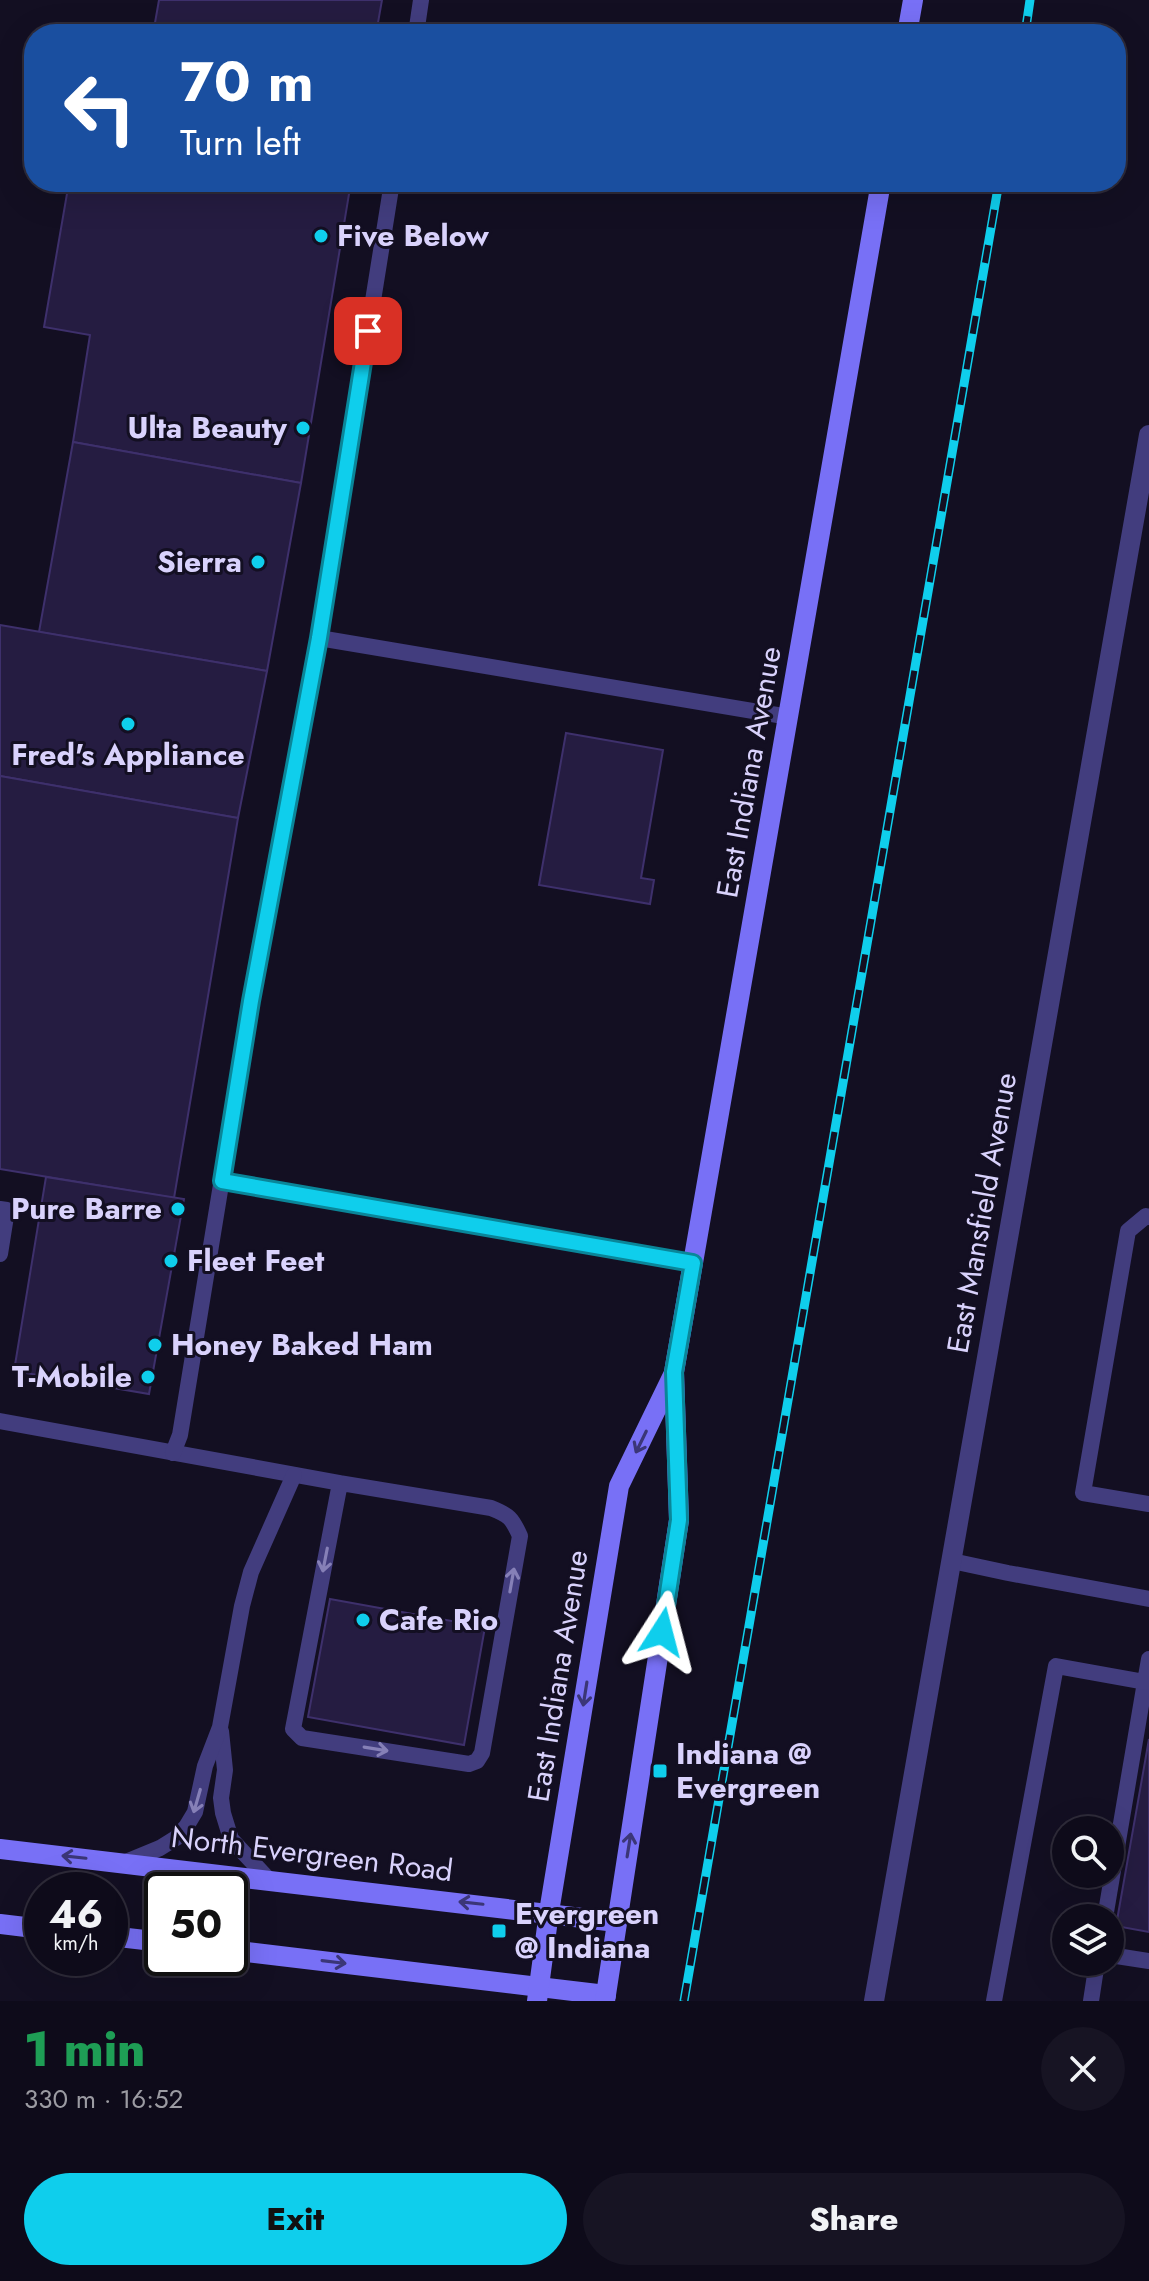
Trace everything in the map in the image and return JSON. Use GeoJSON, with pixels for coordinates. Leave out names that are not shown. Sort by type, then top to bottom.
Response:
{"type":"FeatureCollection","features":[{"type":"Feature","properties":{"kind":"main road"},"geometry":{"type":"LineString","coordinates":[[909,24],[913,0]]}},
{"type":"Feature","properties":{"kind":"main road","name":"East Indiana Avenue"},"geometry":{"type":"LineString","coordinates":[[606,1998],[679,1520],[674,1372],[879,192]]}},
{"type":"Feature","properties":{"kind":"main road","name":"East Indiana Avenue"},"geometry":{"type":"LineString","coordinates":[[538,1993],[619,1486],[674,1372]]}},
{"type":"Feature","properties":{"kind":"main road","name":"North Evergreen Road"},"geometry":{"type":"LineString","coordinates":[[0,1849],[616,1922]]}},
{"type":"Feature","properties":{"kind":"main road"},"geometry":{"type":"LineString","coordinates":[[0,1924],[24,1927]]}},
{"type":"Feature","properties":{"kind":"main road"},"geometry":{"type":"LineString","coordinates":[[248,1953],[538,1993],[606,1998]]}},
{"type":"Feature","properties":{"kind":"street","name":"East Mansfield Avenue"},"geometry":{"type":"LineString","coordinates":[[874,2001],[1149,435]]}},
{"type":"Feature","properties":{"kind":"lane"},"geometry":{"type":"LineString","coordinates":[[417,24],[421,0]]}},
{"type":"Feature","properties":{"kind":"lane"},"geometry":{"type":"LineString","coordinates":[[173,1453],[180,1435],[248,1017],[319,638],[390,192]]}},
{"type":"Feature","properties":{"kind":"lane"},"geometry":{"type":"LineString","coordinates":[[319,638],[789,717]]}},
{"type":"Feature","properties":{"kind":"lane"},"geometry":{"type":"LineString","coordinates":[[222,1181],[693,1263]]}},
{"type":"Feature","properties":{"kind":"lane"},"geometry":{"type":"LineString","coordinates":[[0,1209],[7,1210],[0,1254]]}},
{"type":"Feature","properties":{"kind":"lane"},"geometry":{"type":"LineString","coordinates":[[1149,1217],[1146,1216],[1128,1231],[1083,1493],[1149,1504]]}},
{"type":"Feature","properties":{"kind":"lane"},"geometry":{"type":"LineString","coordinates":[[0,1421],[491,1508],[504,1513],[513,1520],[520,1536],[482,1753],[477,1761],[469,1764],[302,1738],[293,1729],[340,1483]]}},
{"type":"Feature","properties":{"kind":"lane"},"geometry":{"type":"LineString","coordinates":[[126,1862],[176,1838],[186,1827],[199,1800],[205,1766],[220,1727],[251,1572],[294,1475]]}},
{"type":"Feature","properties":{"kind":"lane"},"geometry":{"type":"LineString","coordinates":[[952,1561],[1149,1599]]}},
{"type":"Feature","properties":{"kind":"lane"},"geometry":{"type":"LineString","coordinates":[[1107,1904],[1149,1659]]}},
{"type":"Feature","properties":{"kind":"lane"},"geometry":{"type":"LineString","coordinates":[[994,2001],[1056,1666],[1145,1682]]}},
{"type":"Feature","properties":{"kind":"lane"},"geometry":{"type":"LineString","coordinates":[[220,1727],[225,1770],[221,1798],[231,1839],[269,1880]]}},
{"type":"Feature","properties":{"kind":"lane"},"geometry":{"type":"LineString","coordinates":[[1124,1957],[1149,1961]]}},
{"type":"Feature","properties":{"kind":"lane"},"geometry":{"type":"LineString","coordinates":[[1091,2001],[1095,1976]]}},
{"type":"Feature","properties":{"kind":"building"},"geometry":{"type":"Polygon","coordinates":[[[159,0],[382,0],[378,24],[155,24],[159,0]]]}},
{"type":"Feature","properties":{"kind":"building"},"geometry":{"type":"Polygon","coordinates":[[[67,192],[349,192],[301,483],[73,442],[90,335],[44,327],[67,192]]]}},
{"type":"Feature","properties":{"kind":"building"},"geometry":{"type":"Polygon","coordinates":[[[73,442],[301,483],[267,671],[39,632],[73,442]]]}},
{"type":"Feature","properties":{"kind":"building","name":"Fred's Appliance"},"geometry":{"type":"Polygon","coordinates":[[[0,625],[267,671],[238,818],[0,776],[0,625]]]}},
{"type":"Feature","properties":{"kind":"building"},"geometry":{"type":"Polygon","coordinates":[[[566,733],[663,750],[641,878],[654,880],[650,904],[539,885],[566,733]]]}},
{"type":"Feature","properties":{"kind":"building"},"geometry":{"type":"Polygon","coordinates":[[[0,776],[238,818],[174,1198],[0,1169],[0,776]]]}},
{"type":"Feature","properties":{"kind":"building"},"geometry":{"type":"Polygon","coordinates":[[[46,1177],[184,1199],[149,1394],[14,1371],[46,1177]]]}},
{"type":"Feature","properties":{"kind":"building"},"geometry":{"type":"Polygon","coordinates":[[[330,1599],[485,1627],[464,1745],[308,1717],[330,1599]]]}},
{"type":"Feature","properties":{"kind":"building"},"geometry":{"type":"Polygon","coordinates":[[[1149,1739],[1149,1932],[1124,1927],[1124,1904],[1120,1904],[1149,1739]]]}},
{"type":"Feature","properties":{"kind":"railway"},"geometry":{"type":"LineString","coordinates":[[1026,24],[1030,0]]}},
{"type":"Feature","properties":{"kind":"railway"},"geometry":{"type":"LineString","coordinates":[[684,2001],[997,192]]}},
{"type":"Feature","properties":{"kind":"place","name":"Five Below"},"geometry":{"type":"Point","coordinates":[321,236]}},
{"type":"Feature","properties":{"kind":"place","name":"Ulta Beauty"},"geometry":{"type":"Point","coordinates":[303,428]}},
{"type":"Feature","properties":{"kind":"place","name":"Sierra"},"geometry":{"type":"Point","coordinates":[258,562]}},
{"type":"Feature","properties":{"kind":"place","name":"Fred's Appliance"},"geometry":{"type":"Point","coordinates":[128,724]}},
{"type":"Feature","properties":{"kind":"place","name":"Pure Barre"},"geometry":{"type":"Point","coordinates":[178,1209]}},
{"type":"Feature","properties":{"kind":"place","name":"Fleet Feet"},"geometry":{"type":"Point","coordinates":[171,1261]}},
{"type":"Feature","properties":{"kind":"place","name":"Honey Baked Ham"},"geometry":{"type":"Point","coordinates":[155,1345]}},
{"type":"Feature","properties":{"kind":"place","name":"T-Mobile"},"geometry":{"type":"Point","coordinates":[148,1377]}},
{"type":"Feature","properties":{"kind":"place","name":"Cafe Rio"},"geometry":{"type":"Point","coordinates":[363,1620]}},
{"type":"Feature","properties":{"kind":"place","name":"Indiana @ Evergreen"},"geometry":{"type":"Point","coordinates":[660,1771]}},
{"type":"Feature","properties":{"kind":"place","name":"Evergreen @ Indiana"},"geometry":{"type":"Point","coordinates":[499,1931]}},
{"type":"Feature","properties":{"kind":"route"},"geometry":{"type":"LineString","coordinates":[[368,331],[319,638],[251,1001],[222,1181],[693,1263],[674,1372],[679,1520],[662,1632]]}}]}
